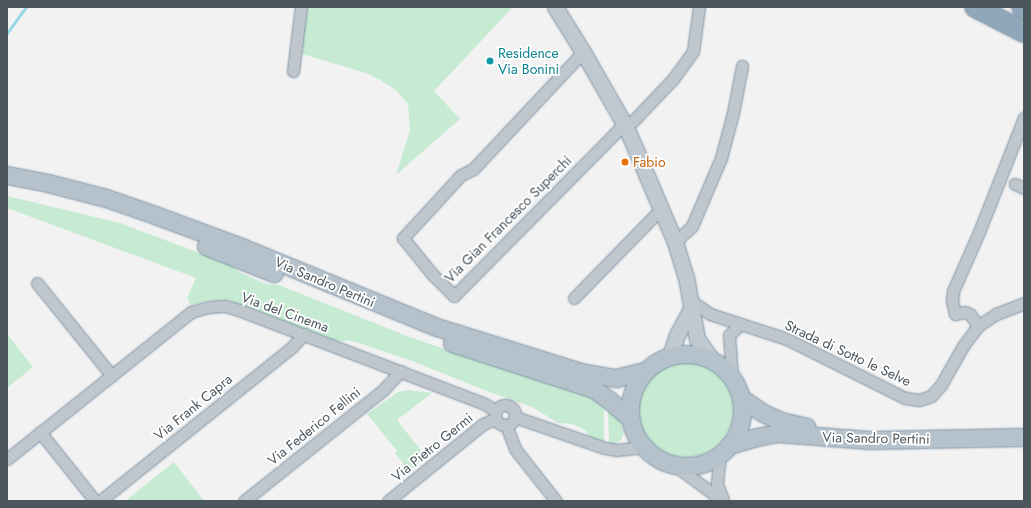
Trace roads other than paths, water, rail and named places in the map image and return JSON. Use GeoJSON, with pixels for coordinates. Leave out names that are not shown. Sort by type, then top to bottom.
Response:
{"type":"FeatureCollection","features":[{"type":"Feature","properties":{"kind":"highway"},"geometry":{"type":"LineString","coordinates":[[975,7],[1024,32]]}},
{"type":"Feature","properties":{"kind":"main road"},"geometry":{"type":"LineString","coordinates":[[554,7],[583,52],[626,127],[675,242],[686,277],[697,339],[712,360]]}},
{"type":"Feature","properties":{"kind":"main road","name":"Via Sandro Pertini"},"geometry":{"type":"LineString","coordinates":[[7,175],[48,183],[106,198],[244,248],[437,327],[573,369],[616,378],[645,371]]}},
{"type":"Feature","properties":{"kind":"main road","name":"Via Sandro Pertini"},"geometry":{"type":"LineString","coordinates":[[7,187],[83,204],[145,223],[425,334],[491,357],[594,389],[630,418]]}},
{"type":"Feature","properties":{"kind":"main road"},"geometry":{"type":"LineString","coordinates":[[670,356],[690,305]]}},
{"type":"Feature","properties":{"kind":"main road"},"geometry":{"type":"LineString","coordinates":[[684,354],[699,355],[712,360],[723,368],[732,378],[741,398],[742,414],[739,425],[725,450],[706,462],[695,465],[673,464],[657,458],[644,447],[635,434],[630,418],[630,401],[635,385],[645,371],[656,362],[670,356],[684,354]]}},
{"type":"Feature","properties":{"kind":"main road","name":"Via Sandro Pertini"},"geometry":{"type":"LineString","coordinates":[[741,398],[763,413],[781,421],[802,426],[869,432],[1024,428]]}},
{"type":"Feature","properties":{"kind":"main road","name":"Via Sandro Pertini"},"geometry":{"type":"LineString","coordinates":[[725,450],[757,437],[778,433],[869,440],[1024,437]]}},
{"type":"Feature","properties":{"kind":"street"},"geometry":{"type":"LineString","coordinates":[[293,71],[301,7]]}},
{"type":"Feature","properties":{"kind":"street"},"geometry":{"type":"LineString","coordinates":[[626,127],[673,79],[693,51],[699,7]]}},
{"type":"Feature","properties":{"kind":"street","name":"Via Gian Francesco Superchi"},"geometry":{"type":"LineString","coordinates":[[583,52],[473,169],[461,175],[403,238],[432,274],[454,296],[618,129],[626,127]]}},
{"type":"Feature","properties":{"kind":"street"},"geometry":{"type":"LineString","coordinates":[[675,242],[692,226],[720,158],[733,113],[742,66]]}},
{"type":"Feature","properties":{"kind":"street"},"geometry":{"type":"LineString","coordinates":[[978,326],[970,314],[965,312],[955,314],[952,301],[953,291],[979,232],[1024,118]]}},
{"type":"Feature","properties":{"kind":"street"},"geometry":{"type":"LineString","coordinates":[[574,298],[661,209]]}},
{"type":"Feature","properties":{"kind":"street"},"geometry":{"type":"LineString","coordinates":[[37,283],[112,376]]}},
{"type":"Feature","properties":{"kind":"street","name":"Strada di Sotto le Selve"},"geometry":{"type":"LineString","coordinates":[[690,305],[710,314],[787,340],[905,398],[919,400],[931,396],[941,385],[963,346],[978,326],[996,314],[1024,303]]}},
{"type":"Feature","properties":{"kind":"street","name":"Via del Cinema"},"geometry":{"type":"LineString","coordinates":[[7,459],[191,312],[209,306],[225,306],[239,310],[483,403],[496,415],[500,424],[506,425]]}},
{"type":"Feature","properties":{"kind":"street"},"geometry":{"type":"LineString","coordinates":[[732,378],[729,336],[740,324]]}},
{"type":"Feature","properties":{"kind":"street","name":"Via Frank Capra"},"geometry":{"type":"LineString","coordinates":[[100,501],[291,348],[304,334]]}},
{"type":"Feature","properties":{"kind":"street","name":"Via Federico Fellini"},"geometry":{"type":"LineString","coordinates":[[244,501],[383,390],[401,371]]}},
{"type":"Feature","properties":{"kind":"street"},"geometry":{"type":"LineString","coordinates":[[496,415],[503,405],[509,406],[514,410],[515,416],[512,422],[506,425],[515,449],[556,501]]}},
{"type":"Feature","properties":{"kind":"street","name":"Via Pietro Germi"},"geometry":{"type":"LineString","coordinates":[[388,501],[496,415]]}},
{"type":"Feature","properties":{"kind":"street"},"geometry":{"type":"LineString","coordinates":[[515,416],[605,448],[616,450],[644,447]]}},
{"type":"Feature","properties":{"kind":"street"},"geometry":{"type":"LineString","coordinates":[[40,432],[95,501]]}},
{"type":"Feature","properties":{"kind":"street"},"geometry":{"type":"LineString","coordinates":[[724,501],[717,484],[725,450]]}},
{"type":"Feature","properties":{"kind":"street"},"geometry":{"type":"LineString","coordinates":[[673,464],[724,501]]}},
{"type":"Feature","properties":{"kind":"waterway"},"geometry":{"type":"LineString","coordinates":[[7,33],[26,7]]}},
{"type":"Feature","properties":{"kind":"place","name":"Residence Via Bonini"},"geometry":{"type":"Point","coordinates":[490,61]}},
{"type":"Feature","properties":{"kind":"place","name":"Fabio"},"geometry":{"type":"Point","coordinates":[625,162]}}]}
